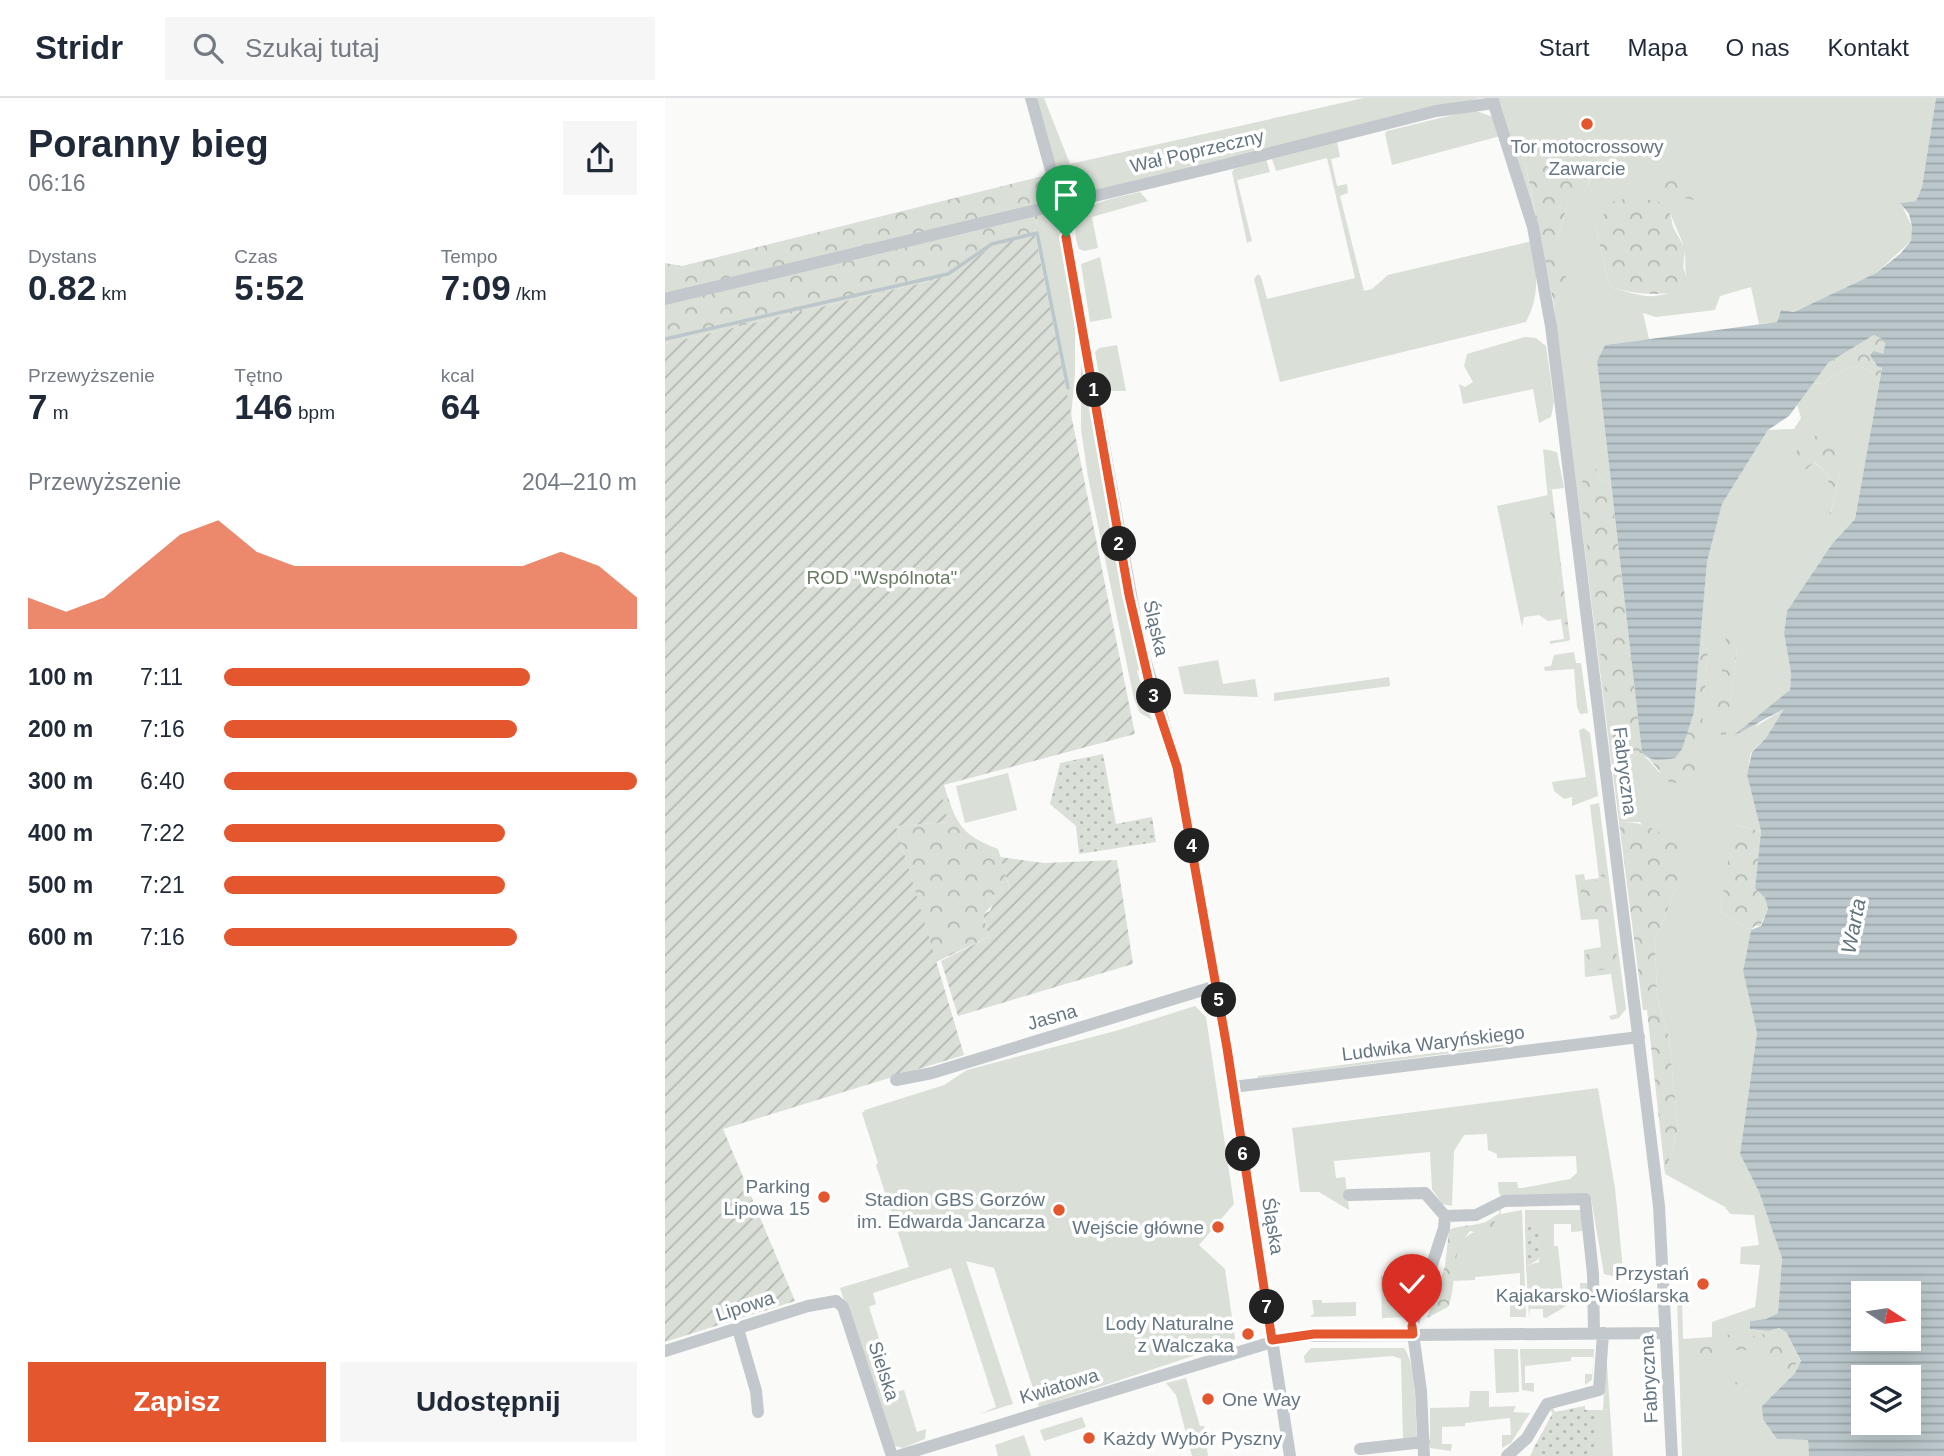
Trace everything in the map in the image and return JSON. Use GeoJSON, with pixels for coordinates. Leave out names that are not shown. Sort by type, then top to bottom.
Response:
{"type":"FeatureCollection","features":[{"type":"Feature","properties":{"kind":"street","name":"Śląska"},"geometry":{"type":"LineString","coordinates":[[1031,98],[1060,203],[1127,584],[1149,682],[1177,767],[1233,1087],[1290,1456]]}},
{"type":"Feature","properties":{"kind":"street","name":"Wał Poprzeczny"},"geometry":{"type":"LineString","coordinates":[[665,299],[1436,111],[1493,101]]}},
{"type":"Feature","properties":{"kind":"street","name":"Fabryczna"},"geometry":{"type":"LineString","coordinates":[[1493,101],[1533,227],[1549,314],[1659,1206],[1672,1456]]}},
{"type":"Feature","properties":{"kind":"street","name":"Jasna"},"geometry":{"type":"LineString","coordinates":[[896,1080],[932,1073],[1216,986]]}},
{"type":"Feature","properties":{"kind":"street","name":"Ludwika Waryńskiego"},"geometry":{"type":"LineString","coordinates":[[1233,1087],[1639,1037]]}},
{"type":"Feature","properties":{"kind":"street"},"geometry":{"type":"LineString","coordinates":[[1349,1195],[1425,1194],[1445,1216],[1444,1228],[1414,1319],[1413,1334],[1421,1391],[1424,1449],[1360,1449]]}},
{"type":"Feature","properties":{"kind":"street"},"geometry":{"type":"LineString","coordinates":[[1445,1216],[1476,1215],[1504,1200],[1585,1199],[1599,1333],[1599,1390],[1547,1404],[1527,1438],[1507,1456]]}},
{"type":"Feature","properties":{"kind":"street","name":"Lipowa"},"geometry":{"type":"LineString","coordinates":[[665,1351],[826,1301],[836,1301]]}},
{"type":"Feature","properties":{"kind":"street","name":"Sielska"},"geometry":{"type":"LineString","coordinates":[[836,1301],[843,1307],[892,1456]]}},
{"type":"Feature","properties":{"kind":"street"},"geometry":{"type":"LineString","coordinates":[[737,1329],[756,1391],[758,1412]]}},
{"type":"Feature","properties":{"kind":"street","name":"Kwiatowa"},"geometry":{"type":"LineString","coordinates":[[898,1456],[1272,1340],[1314,1334],[1666,1333]]}},
{"type":"Feature","properties":{"kind":"green space"},"geometry":{"type":"Polygon","coordinates":[[[1032,98],[1044,98],[1070,164],[1364,98],[1480,98],[1070,196],[1061,190],[1032,98]]]}},
{"type":"Feature","properties":{"kind":"green space"},"geometry":{"type":"Polygon","coordinates":[[[1496,98],[1936,98],[1922,187],[1916,201],[1901,203],[1912,227],[1911,241],[1876,273],[1794,312],[1781,310],[1777,322],[1759,324],[1751,287],[1720,296],[1715,310],[1656,317],[1643,313],[1649,339],[1605,345],[1597,361],[1611,485],[1598,477],[1593,456],[1613,754],[1642,753],[1659,772],[1697,776],[1708,651],[1700,639],[1707,562],[1722,504],[1768,430],[1794,429],[1801,418],[1797,404],[1812,383],[1824,384],[1838,373],[1852,367],[1873,372],[1880,379],[1855,519],[1832,544],[1787,611],[1784,633],[1791,673],[1790,690],[1755,727],[1785,708],[1766,738],[1751,752],[1747,775],[1761,831],[1735,825],[1720,912],[1751,930],[1743,971],[1757,1033],[1740,1154],[1759,1192],[1782,1258],[1778,1313],[1766,1319],[1750,1321],[1750,1329],[1769,1331],[1779,1328],[1786,1332],[1801,1362],[1795,1373],[1762,1406],[1777,1439],[1808,1440],[1809,1456],[1682,1456],[1677,1297],[1682,1297],[1683,1339],[1712,1337],[1712,1322],[1755,1307],[1760,1265],[1740,1264],[1741,1247],[1759,1245],[1754,1215],[1730,1214],[1725,1207],[1665,1174],[1678,1128],[1669,1038],[1657,997],[1655,940],[1680,878],[1640,822],[1619,822],[1554,305],[1566,281],[1557,238],[1568,204],[1587,187],[1599,164],[1525,162],[1542,249],[1496,98]],[[1667,204],[1595,226],[1610,287],[1651,296],[1668,293],[1688,282],[1684,248],[1667,204]],[[1819,433],[1774,493],[1814,462],[1828,475],[1831,513],[1840,471],[1819,433]],[[1727,627],[1718,717],[1724,746],[1737,649],[1727,627]]]}},
{"type":"Feature","properties":{"kind":"green space"},"geometry":{"type":"Polygon","coordinates":[[[1473,110],[1496,118],[1504,135],[1392,165],[1385,134],[1387,131],[1473,110]]]}},
{"type":"Feature","properties":{"kind":"green space"},"geometry":{"type":"Polygon","coordinates":[[[1608,139],[1587,187],[1568,204],[1557,238],[1567,281],[1554,305],[1525,162],[1608,139]]]}},
{"type":"Feature","properties":{"kind":"green space"},"geometry":{"type":"Polygon","coordinates":[[[1337,142],[1340,157],[1331,159],[1337,186],[1347,184],[1348,193],[1340,196],[1364,291],[1372,289],[1388,275],[1532,241],[1536,292],[1526,322],[1280,382],[1254,279],[1258,274],[1261,277],[1267,299],[1355,278],[1327,158],[1276,171],[1272,159],[1337,142]]]}},
{"type":"Feature","properties":{"kind":"green space"},"geometry":{"type":"Polygon","coordinates":[[[1266,159],[1270,172],[1237,180],[1252,241],[1247,243],[1232,172],[1266,159]]]}},
{"type":"Feature","properties":{"kind":"green space"},"geometry":{"type":"Polygon","coordinates":[[[1677,173],[1695,183],[1695,200],[1662,194],[1660,180],[1677,173]]]}},
{"type":"Feature","properties":{"kind":"green space"},"geometry":{"type":"Polygon","coordinates":[[[1043,176],[1035,234],[994,245],[947,277],[665,344],[665,263],[682,266],[1043,176]]]}},
{"type":"Feature","properties":{"kind":"green space"},"geometry":{"type":"Polygon","coordinates":[[[1140,192],[1148,201],[1092,217],[1098,248],[1084,251],[1079,249],[1075,234],[1077,222],[1083,213],[1103,201],[1140,192]]]}},
{"type":"Feature","properties":{"kind":"green space"},"geometry":{"type":"Polygon","coordinates":[[[1635,197],[1668,204],[1673,227],[1685,249],[1683,267],[1688,281],[1698,280],[1698,288],[1654,294],[1610,287],[1595,226],[1614,201],[1635,197]]]}},
{"type":"Feature","properties":{"kind":"green space"},"geometry":{"type":"Polygon","coordinates":[[[1038,210],[1050,213],[1056,220],[1075,319],[1075,373],[1071,417],[1035,234],[1038,210]]]}},
{"type":"Feature","properties":{"kind":"green space","name":"ROD \"Wspólnota\""},"geometry":{"type":"Polygon","coordinates":[[[1035,234],[1135,734],[940,786],[948,822],[896,826],[964,1055],[723,1129],[795,1301],[665,1342],[665,344],[947,277],[994,245],[1035,234]]]}},
{"type":"Feature","properties":{"kind":"green space"},"geometry":{"type":"Polygon","coordinates":[[[1100,257],[1112,318],[1090,322],[1081,264],[1100,257]]]}},
{"type":"Feature","properties":{"kind":"green space"},"geometry":{"type":"Polygon","coordinates":[[[1874,335],[1886,341],[1883,354],[1874,358],[1874,363],[1882,368],[1880,379],[1866,369],[1852,367],[1838,373],[1824,384],[1812,383],[1828,363],[1874,335]]]}},
{"type":"Feature","properties":{"kind":"green space"},"geometry":{"type":"Polygon","coordinates":[[[1525,337],[1536,338],[1546,346],[1554,402],[1551,417],[1539,423],[1533,389],[1463,404],[1459,384],[1465,387],[1473,382],[1464,366],[1467,354],[1525,337]]]}},
{"type":"Feature","properties":{"kind":"green space"},"geometry":{"type":"Polygon","coordinates":[[[1117,345],[1126,391],[1102,391],[1095,352],[1099,348],[1117,345]]]}},
{"type":"Feature","properties":{"kind":"green space"},"geometry":{"type":"Polygon","coordinates":[[[1081,350],[1129,626],[1140,670],[1137,671],[1152,720],[1140,713],[1134,699],[1088,477],[1081,429],[1081,350]]]}},
{"type":"Feature","properties":{"kind":"green space"},"geometry":{"type":"Polygon","coordinates":[[[1819,433],[1839,445],[1840,471],[1830,517],[1828,475],[1815,462],[1772,496],[1798,449],[1819,433]]]}},
{"type":"Feature","properties":{"kind":"green space"},"geometry":{"type":"Polygon","coordinates":[[[1543,449],[1557,452],[1564,488],[1547,490],[1543,449]]]}},
{"type":"Feature","properties":{"kind":"green space"},"geometry":{"type":"Polygon","coordinates":[[[1593,455],[1598,477],[1611,485],[1642,753],[1613,754],[1580,488],[1593,455]]]}},
{"type":"Feature","properties":{"kind":"green space"},"geometry":{"type":"Polygon","coordinates":[[[1547,490],[1552,490],[1570,640],[1567,641],[1547,490]]]}},
{"type":"Feature","properties":{"kind":"green space"},"geometry":{"type":"Polygon","coordinates":[[[1548,495],[1567,641],[1550,644],[1550,641],[1564,639],[1561,619],[1548,621],[1539,615],[1524,617],[1522,627],[1497,506],[1548,495]]]}},
{"type":"Feature","properties":{"kind":"green space"},"geometry":{"type":"Polygon","coordinates":[[[1727,625],[1737,649],[1724,749],[1717,714],[1727,625]]]}},
{"type":"Feature","properties":{"kind":"green space"},"geometry":{"type":"Polygon","coordinates":[[[1700,639],[1708,651],[1698,776],[1671,784],[1648,758],[1661,760],[1694,712],[1700,639]]]}},
{"type":"Feature","properties":{"kind":"green space"},"geometry":{"type":"Polygon","coordinates":[[[1574,652],[1576,663],[1581,663],[1588,713],[1580,714],[1577,707],[1574,669],[1545,671],[1544,667],[1551,666],[1554,655],[1574,652]]]}},
{"type":"Feature","properties":{"kind":"green space"},"geometry":{"type":"Polygon","coordinates":[[[1218,660],[1223,684],[1255,679],[1258,697],[1184,694],[1178,667],[1218,660]]]}},
{"type":"Feature","properties":{"kind":"green space"},"geometry":{"type":"Polygon","coordinates":[[[1389,677],[1390,686],[1274,701],[1274,693],[1389,677]]]}},
{"type":"Feature","properties":{"kind":"green space"},"geometry":{"type":"Polygon","coordinates":[[[1584,728],[1590,733],[1598,796],[1572,806],[1572,797],[1564,799],[1554,791],[1552,782],[1586,777],[1579,730],[1584,728]]]}},
{"type":"Feature","properties":{"kind":"green space"},"geometry":{"type":"Polygon","coordinates":[[[1103,754],[1116,824],[1152,817],[1156,842],[1079,854],[1076,826],[1050,804],[1060,763],[1103,754]]]}},
{"type":"Feature","properties":{"kind":"green space"},"geometry":{"type":"Polygon","coordinates":[[[1008,773],[1017,810],[965,823],[956,786],[1008,773]]]}},
{"type":"Feature","properties":{"kind":"green space"},"geometry":{"type":"Polygon","coordinates":[[[944,785],[961,825],[975,838],[998,849],[1010,890],[988,897],[992,905],[983,915],[989,937],[936,962],[896,826],[948,822],[939,786],[944,785]]]}},
{"type":"Feature","properties":{"kind":"green space"},"geometry":{"type":"Polygon","coordinates":[[[1599,803],[1626,1009],[1619,1018],[1611,1020],[1609,1016],[1617,1014],[1611,974],[1585,977],[1584,950],[1601,947],[1598,919],[1581,920],[1575,875],[1584,874],[1585,880],[1599,878],[1590,805],[1599,803]]]}},
{"type":"Feature","properties":{"kind":"green space"},"geometry":{"type":"Polygon","coordinates":[[[1619,822],[1652,828],[1679,848],[1680,878],[1655,940],[1657,997],[1669,1038],[1678,1128],[1665,1174],[1647,1010],[1643,1010],[1619,822]]]}},
{"type":"Feature","properties":{"kind":"green space"},"geometry":{"type":"Polygon","coordinates":[[[1734,825],[1761,831],[1755,888],[1765,898],[1768,909],[1760,926],[1751,930],[1720,912],[1734,825]]]}},
{"type":"Feature","properties":{"kind":"green space"},"geometry":{"type":"Polygon","coordinates":[[[1000,857],[1044,863],[1117,860],[1133,964],[958,1016],[941,961],[989,937],[983,914],[990,911],[992,906],[988,897],[1010,889],[1000,857]]]}},
{"type":"Feature","properties":{"kind":"green space"},"geometry":{"type":"Polygon","coordinates":[[[1604,871],[1609,914],[1584,910],[1579,882],[1581,878],[1585,881],[1598,880],[1604,871]]]}},
{"type":"Feature","properties":{"kind":"green space"},"geometry":{"type":"Polygon","coordinates":[[[1616,950],[1619,976],[1609,970],[1590,969],[1585,963],[1587,952],[1616,950]]]}},
{"type":"Feature","properties":{"kind":"green space","name":"Stadion GBS Gorzów im. Edwarda Jancarza"},"geometry":{"type":"Polygon","coordinates":[[[1195,1006],[1206,1017],[1234,1204],[1199,1245],[1225,1269],[1235,1338],[1232,1343],[1039,1407],[994,1268],[966,1261],[1013,1404],[980,1414],[996,1407],[951,1268],[873,1293],[876,1304],[869,1307],[896,1392],[904,1390],[917,1432],[926,1429],[925,1439],[903,1448],[895,1446],[887,1435],[840,1288],[909,1267],[862,1113],[944,1085],[967,1070],[1119,1030],[1195,1006]]]}},
{"type":"Feature","properties":{"kind":"green space"},"geometry":{"type":"Polygon","coordinates":[[[1507,1043],[1507,1046],[1258,1078],[1258,1076],[1507,1043]]]}},
{"type":"Feature","properties":{"kind":"green space"},"geometry":{"type":"Polygon","coordinates":[[[1598,1088],[1615,1188],[1624,1279],[1604,1274],[1591,1198],[1504,1201],[1499,1193],[1498,1182],[1517,1182],[1518,1188],[1523,1188],[1570,1179],[1577,1173],[1576,1156],[1497,1158],[1497,1154],[1488,1150],[1487,1134],[1464,1135],[1454,1151],[1452,1206],[1442,1204],[1432,1189],[1430,1152],[1334,1161],[1336,1178],[1345,1177],[1349,1210],[1319,1192],[1300,1192],[1292,1128],[1598,1088]]]}},
{"type":"Feature","properties":{"kind":"green space"},"geometry":{"type":"Polygon","coordinates":[[[1500,1205],[1501,1214],[1522,1210],[1526,1317],[1510,1317],[1510,1293],[1520,1290],[1520,1273],[1452,1281],[1455,1257],[1461,1242],[1474,1232],[1497,1225],[1492,1218],[1500,1213],[1496,1207],[1500,1205]]]}},
{"type":"Feature","properties":{"kind":"green space"},"geometry":{"type":"Polygon","coordinates":[[[1525,1210],[1581,1210],[1583,1231],[1571,1232],[1571,1224],[1554,1224],[1554,1246],[1558,1246],[1563,1293],[1580,1292],[1580,1283],[1587,1283],[1588,1293],[1546,1318],[1543,1317],[1543,1309],[1530,1309],[1529,1317],[1526,1266],[1539,1262],[1540,1229],[1525,1224],[1525,1210]]]}},
{"type":"Feature","properties":{"kind":"green space"},"geometry":{"type":"Polygon","coordinates":[[[1492,1218],[1497,1225],[1483,1234],[1470,1231],[1463,1241],[1458,1250],[1448,1307],[1427,1318],[1445,1266],[1449,1230],[1482,1223],[1492,1218]]]}},
{"type":"Feature","properties":{"kind":"green space"},"geometry":{"type":"Polygon","coordinates":[[[1525,1224],[1541,1229],[1542,1242],[1540,1256],[1526,1266],[1525,1224]]]}},
{"type":"Feature","properties":{"kind":"green space"},"geometry":{"type":"Polygon","coordinates":[[[1419,1275],[1422,1280],[1409,1317],[1382,1318],[1381,1276],[1419,1275]]]}},
{"type":"Feature","properties":{"kind":"green space"},"geometry":{"type":"Polygon","coordinates":[[[1312,1300],[1322,1300],[1322,1303],[1356,1302],[1356,1316],[1310,1317],[1314,1313],[1312,1300]]]}},
{"type":"Feature","properties":{"kind":"green space"},"geometry":{"type":"Polygon","coordinates":[[[1724,1334],[1744,1338],[1765,1334],[1791,1346],[1796,1364],[1790,1370],[1757,1350],[1719,1350],[1706,1359],[1690,1354],[1693,1348],[1712,1346],[1724,1334]]]}},
{"type":"Feature","properties":{"kind":"green space"},"geometry":{"type":"Polygon","coordinates":[[[1311,1348],[1404,1348],[1413,1378],[1417,1437],[1403,1439],[1401,1359],[1393,1356],[1305,1363],[1304,1356],[1311,1348]]]}},
{"type":"Feature","properties":{"kind":"green space"},"geometry":{"type":"Polygon","coordinates":[[[1494,1349],[1518,1349],[1519,1392],[1496,1393],[1494,1349]]]}},
{"type":"Feature","properties":{"kind":"green space"},"geometry":{"type":"Polygon","coordinates":[[[1520,1349],[1594,1349],[1593,1364],[1593,1357],[1571,1357],[1571,1361],[1525,1366],[1525,1383],[1534,1383],[1534,1392],[1522,1390],[1520,1349]]]}},
{"type":"Feature","properties":{"kind":"green space"},"geometry":{"type":"Polygon","coordinates":[[[1606,1349],[1613,1456],[1530,1456],[1553,1413],[1548,1409],[1552,1406],[1555,1412],[1585,1406],[1585,1410],[1603,1410],[1606,1349]]]}},
{"type":"Feature","properties":{"kind":"green space"},"geometry":{"type":"Polygon","coordinates":[[[1585,1374],[1592,1374],[1592,1380],[1585,1385],[1585,1374]]]}},
{"type":"Feature","properties":{"kind":"green space"},"geometry":{"type":"Polygon","coordinates":[[[1186,1378],[1200,1426],[1204,1426],[1208,1456],[1192,1456],[1176,1395],[1166,1383],[1186,1378]]]}},
{"type":"Feature","properties":{"kind":"green space"},"geometry":{"type":"Polygon","coordinates":[[[1763,1380],[1768,1386],[1749,1396],[1724,1394],[1722,1390],[1731,1381],[1750,1385],[1763,1380]]]}},
{"type":"Feature","properties":{"kind":"green space"},"geometry":{"type":"Polygon","coordinates":[[[1470,1391],[1489,1391],[1489,1407],[1516,1406],[1513,1412],[1530,1413],[1511,1443],[1502,1448],[1502,1435],[1511,1435],[1510,1418],[1442,1427],[1442,1444],[1452,1444],[1451,1451],[1430,1448],[1430,1408],[1469,1407],[1470,1391]]]}},
{"type":"Feature","properties":{"kind":"green space"},"geometry":{"type":"Polygon","coordinates":[[[1585,1406],[1585,1410],[1596,1410],[1596,1456],[1534,1456],[1533,1449],[1553,1413],[1585,1406]]]}},
{"type":"Feature","properties":{"kind":"green space"},"geometry":{"type":"Polygon","coordinates":[[[1082,1417],[1086,1427],[1044,1441],[1040,1430],[1082,1417]]]}},
{"type":"Feature","properties":{"kind":"green space"},"geometry":{"type":"Polygon","coordinates":[[[1024,1435],[1031,1456],[998,1456],[995,1445],[1024,1435]]]}},
{"type":"Feature","properties":{"kind":"water","name":"Warta"},"geometry":{"type":"Polygon","coordinates":[[[1936,98],[1944,98],[1944,1456],[1809,1456],[1808,1440],[1777,1439],[1763,1419],[1762,1406],[1795,1373],[1801,1361],[1786,1332],[1779,1328],[1769,1331],[1750,1329],[1750,1321],[1766,1319],[1778,1313],[1782,1258],[1759,1192],[1740,1154],[1757,1033],[1743,971],[1751,930],[1761,926],[1768,909],[1765,898],[1755,888],[1761,831],[1747,775],[1752,752],[1766,738],[1784,709],[1733,736],[1790,690],[1791,673],[1784,633],[1787,611],[1832,544],[1855,519],[1882,368],[1877,366],[1870,355],[1874,351],[1883,354],[1886,341],[1874,335],[1828,363],[1789,416],[1768,430],[1722,504],[1707,562],[1694,712],[1682,749],[1675,758],[1661,760],[1649,758],[1642,753],[1597,361],[1605,345],[1777,322],[1781,310],[1794,312],[1876,273],[1900,254],[1911,241],[1909,214],[1900,203],[1916,201],[1922,187],[1936,98]]]}},
{"type":"Feature","properties":{"kind":"waterway"},"geometry":{"type":"LineString","coordinates":[[665,339],[948,274],[992,244],[1037,233],[1068,388]]}},
{"type":"Feature","properties":{"kind":"place","name":"Tor motocrossowy Zawarcie"},"geometry":{"type":"Point","coordinates":[1587,124]}},
{"type":"Feature","properties":{"kind":"place","name":"Parking Lipowa 15"},"geometry":{"type":"Point","coordinates":[824,1197]}},
{"type":"Feature","properties":{"kind":"place","name":"Stadion GBS Gorzów im. Edwarda Jancarza"},"geometry":{"type":"Point","coordinates":[1059,1210]}},
{"type":"Feature","properties":{"kind":"place","name":"Wejście główne"},"geometry":{"type":"Point","coordinates":[1218,1227]}},
{"type":"Feature","properties":{"kind":"place","name":"Przystań Kajakarsko-Wioślarska"},"geometry":{"type":"Point","coordinates":[1703,1284]}},
{"type":"Feature","properties":{"kind":"place","name":"Lody Naturalne z Walczaka"},"geometry":{"type":"Point","coordinates":[1248,1334]}},
{"type":"Feature","properties":{"kind":"place","name":"One Way"},"geometry":{"type":"Point","coordinates":[1208,1399]}},
{"type":"Feature","properties":{"kind":"place","name":"Każdy Wybór Pyszny"},"geometry":{"type":"Point","coordinates":[1089,1438]}},
{"type":"Feature","properties":{"kind":"route"},"geometry":{"type":"LineString","coordinates":[[1066,237],[1129,595],[1149,682],[1177,767],[1227,1048],[1272,1340],[1314,1334],[1413,1334],[1412,1326]]}}]}
